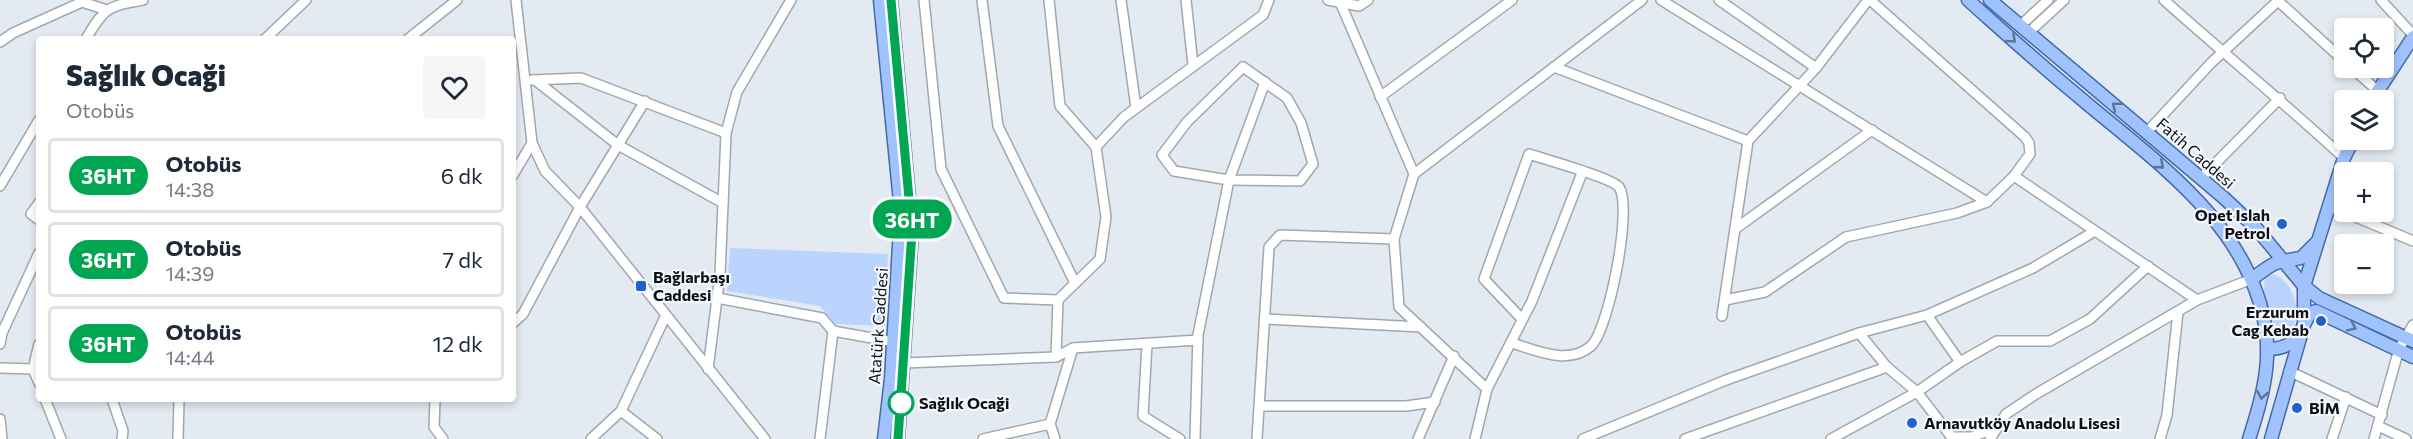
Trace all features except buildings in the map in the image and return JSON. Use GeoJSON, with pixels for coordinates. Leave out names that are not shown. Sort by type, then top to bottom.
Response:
{"type":"FeatureCollection","features":[{"type":"Feature","properties":{"kind":"main road","name":"Atatürk Caddesi"},"geometry":{"type":"LineString","coordinates":[[880,0],[901,195],[901,243],[884,439]]}},
{"type":"Feature","properties":{"kind":"main road","name":"Atatürk Caddesi"},"geometry":{"type":"LineString","coordinates":[[891,0],[912,232],[898,439]]}},
{"type":"Feature","properties":{"kind":"main road","name":"Fatih Caddesi"},"geometry":{"type":"LineString","coordinates":[[1968,0],[2190,191],[2229,241],[2252,279],[2263,315],[2267,349],[2262,398],[2249,439]]}},
{"type":"Feature","properties":{"kind":"main road","name":"Fatih Caddesi"},"geometry":{"type":"LineString","coordinates":[[1991,0],[2257,229],[2304,286],[2319,298],[2406,343]]}},
{"type":"Feature","properties":{"kind":"main road"},"geometry":{"type":"LineString","coordinates":[[2379,90],[2413,36]]}},
{"type":"Feature","properties":{"kind":"main road"},"geometry":{"type":"LineString","coordinates":[[2271,439],[2304,324],[2307,302],[2304,286],[2348,150]]}},
{"type":"Feature","properties":{"kind":"main road"},"geometry":{"type":"LineString","coordinates":[[2252,279],[2272,263],[2283,259],[2301,258],[2321,236]]}},
{"type":"Feature","properties":{"kind":"main road"},"geometry":{"type":"LineString","coordinates":[[2267,349],[2282,349],[2291,344],[2310,313],[2322,312],[2406,343],[2413,357]]}},
{"type":"Feature","properties":{"kind":"street"},"geometry":{"type":"LineString","coordinates":[[88,36],[96,21],[112,5],[143,0]]}},
{"type":"Feature","properties":{"kind":"street"},"geometry":{"type":"LineString","coordinates":[[268,36],[306,0]]}},
{"type":"Feature","properties":{"kind":"street"},"geometry":{"type":"LineString","coordinates":[[412,36],[457,0]]}},
{"type":"Feature","properties":{"kind":"street"},"geometry":{"type":"LineString","coordinates":[[516,0],[530,80],[532,143],[545,171],[580,207],[765,439]]}},
{"type":"Feature","properties":{"kind":"street"},"geometry":{"type":"LineString","coordinates":[[708,369],[717,298],[726,133],[737,92],[791,0]]}},
{"type":"Feature","properties":{"kind":"street"},"geometry":{"type":"LineString","coordinates":[[924,0],[941,169],[1004,298],[1058,300]]}},
{"type":"Feature","properties":{"kind":"street"},"geometry":{"type":"LineString","coordinates":[[982,0],[998,126],[1075,283]]}},
{"type":"Feature","properties":{"kind":"street"},"geometry":{"type":"LineString","coordinates":[[1049,0],[1060,106],[1096,147],[1106,217],[1100,259],[1058,300],[1056,357]]}},
{"type":"Feature","properties":{"kind":"street"},"geometry":{"type":"LineString","coordinates":[[1121,0],[1136,108]]}},
{"type":"Feature","properties":{"kind":"street"},"geometry":{"type":"LineString","coordinates":[[1186,0],[1193,65]]}},
{"type":"Feature","properties":{"kind":"street"},"geometry":{"type":"LineString","coordinates":[[1096,147],[1136,108],[1263,15],[1269,0]]}},
{"type":"Feature","properties":{"kind":"street"},"geometry":{"type":"LineString","coordinates":[[1328,0],[1359,6],[1368,0]]}},
{"type":"Feature","properties":{"kind":"street"},"geometry":{"type":"LineString","coordinates":[[1380,97],[1512,0]]}},
{"type":"Feature","properties":{"kind":"street"},"geometry":{"type":"LineString","coordinates":[[1487,389],[1399,306],[1394,239],[1414,174],[1642,0]]}},
{"type":"Feature","properties":{"kind":"street"},"geometry":{"type":"LineString","coordinates":[[1661,0],[1988,202]]}},
{"type":"Feature","properties":{"kind":"street"},"geometry":{"type":"LineString","coordinates":[[1719,0],[1816,68]]}},
{"type":"Feature","properties":{"kind":"street"},"geometry":{"type":"LineString","coordinates":[[1722,316],[1748,141],[1816,68],[1869,0],[2025,137],[2030,154],[2014,176],[1988,202],[1957,213],[1846,237],[1765,292],[1725,300]]}},
{"type":"Feature","properties":{"kind":"street"},"geometry":{"type":"LineString","coordinates":[[2024,30],[2048,0]]}},
{"type":"Feature","properties":{"kind":"street"},"geometry":{"type":"LineString","coordinates":[[2024,30],[2064,0]]}},
{"type":"Feature","properties":{"kind":"street"},"geometry":{"type":"LineString","coordinates":[[2164,0],[2280,98],[2344,159]]}},
{"type":"Feature","properties":{"kind":"street"},"geometry":{"type":"LineString","coordinates":[[2147,132],[2223,52],[2278,0],[2334,52]]}},
{"type":"Feature","properties":{"kind":"street"},"geometry":{"type":"LineString","coordinates":[[2381,0],[2413,36]]}},
{"type":"Feature","properties":{"kind":"street"},"geometry":{"type":"LineString","coordinates":[[0,42],[13,33],[82,1],[107,10]]}},
{"type":"Feature","properties":{"kind":"street"},"geometry":{"type":"LineString","coordinates":[[1340,2],[1414,174]]}},
{"type":"Feature","properties":{"kind":"street"},"geometry":{"type":"LineString","coordinates":[[1243,67],[1265,82],[1287,98],[1301,123],[1313,164],[1300,181],[1228,180],[1174,171],[1162,155],[1187,122],[1243,67]]}},
{"type":"Feature","properties":{"kind":"street"},"geometry":{"type":"LineString","coordinates":[[1554,67],[1748,141]]}},
{"type":"Feature","properties":{"kind":"street"},"geometry":{"type":"LineString","coordinates":[[530,80],[581,78],[726,133]]}},
{"type":"Feature","properties":{"kind":"street"},"geometry":{"type":"LineString","coordinates":[[2360,78],[2370,90]]}},
{"type":"Feature","properties":{"kind":"street"},"geometry":{"type":"LineString","coordinates":[[530,80],[618,145],[723,203]]}},
{"type":"Feature","properties":{"kind":"street"},"geometry":{"type":"LineString","coordinates":[[1195,439],[1198,340],[1228,180],[1265,82]]}},
{"type":"Feature","properties":{"kind":"street"},"geometry":{"type":"LineString","coordinates":[[2200,178],[2280,98]]}},
{"type":"Feature","properties":{"kind":"street"},"geometry":{"type":"LineString","coordinates":[[516,320],[523,314],[580,207],[645,101]]}},
{"type":"Feature","properties":{"kind":"street"},"geometry":{"type":"LineString","coordinates":[[0,186],[36,125]]}},
{"type":"Feature","properties":{"kind":"street"},"geometry":{"type":"LineString","coordinates":[[1735,229],[1872,130]]}},
{"type":"Feature","properties":{"kind":"street"},"geometry":{"type":"LineString","coordinates":[[516,170],[532,143]]}},
{"type":"Feature","properties":{"kind":"street"},"geometry":{"type":"LineString","coordinates":[[1512,344],[1555,356],[1573,354],[1591,346],[1606,320],[1622,227],[1623,195],[1612,181],[1529,154],[1484,279],[1521,318]]}},
{"type":"Feature","properties":{"kind":"street"},"geometry":{"type":"LineString","coordinates":[[1474,439],[1487,389],[1512,344],[1521,318],[1532,301],[1582,173]]}},
{"type":"Feature","properties":{"kind":"street"},"geometry":{"type":"LineString","coordinates":[[2014,176],[2197,300]]}},
{"type":"Feature","properties":{"kind":"street"},"geometry":{"type":"LineString","coordinates":[[2330,206],[2413,241]]}},
{"type":"Feature","properties":{"kind":"street"},"geometry":{"type":"LineString","coordinates":[[1583,439],[1726,380],[1858,333],[1927,315],[2033,268],[2095,231]]}},
{"type":"Feature","properties":{"kind":"street"},"geometry":{"type":"LineString","coordinates":[[1257,439],[1269,248],[1280,235],[1394,239]]}},
{"type":"Feature","properties":{"kind":"street"},"geometry":{"type":"LineString","coordinates":[[0,344],[2,333],[36,259]]}},
{"type":"Feature","properties":{"kind":"street"},"geometry":{"type":"LineString","coordinates":[[1831,439],[1917,392],[1960,362],[1997,341],[2050,341],[2090,319],[2148,266]]}},
{"type":"Feature","properties":{"kind":"street"},"geometry":{"type":"LineString","coordinates":[[1990,439],[2006,414],[2037,394],[2197,300],[2252,279]]}},
{"type":"Feature","properties":{"kind":"street"},"geometry":{"type":"LineString","coordinates":[[717,298],[822,318],[833,331],[894,342]]}},
{"type":"Feature","properties":{"kind":"street"},"geometry":{"type":"LineString","coordinates":[[2160,439],[2167,415],[2178,312]]}},
{"type":"Feature","properties":{"kind":"street"},"geometry":{"type":"LineString","coordinates":[[591,439],[621,411],[666,315]]}},
{"type":"Feature","properties":{"kind":"street"},"geometry":{"type":"LineString","coordinates":[[1927,315],[1960,362]]}},
{"type":"Feature","properties":{"kind":"street"},"geometry":{"type":"LineString","coordinates":[[1265,319],[1421,327]]}},
{"type":"Feature","properties":{"kind":"street"},"geometry":{"type":"LineString","coordinates":[[2374,439],[2413,325]]}},
{"type":"Feature","properties":{"kind":"street"},"geometry":{"type":"LineString","coordinates":[[820,439],[833,331]]}},
{"type":"Feature","properties":{"kind":"street"},"geometry":{"type":"LineString","coordinates":[[1858,333],[1887,367],[1917,392],[1952,438],[1972,437],[1995,428]]}},
{"type":"Feature","properties":{"kind":"street"},"geometry":{"type":"LineString","coordinates":[[904,363],[1056,357],[1073,348],[1198,340]]}},
{"type":"Feature","properties":{"kind":"street"},"geometry":{"type":"LineString","coordinates":[[1147,344],[1143,416],[1180,439]]}},
{"type":"Feature","properties":{"kind":"street"},"geometry":{"type":"LineString","coordinates":[[1055,439],[1050,424],[1073,348]]}},
{"type":"Feature","properties":{"kind":"street"},"geometry":{"type":"LineString","coordinates":[[36,356],[33,369],[36,376]]}},
{"type":"Feature","properties":{"kind":"street"},"geometry":{"type":"LineString","coordinates":[[1418,439],[1454,356]]}},
{"type":"Feature","properties":{"kind":"street"},"geometry":{"type":"LineString","coordinates":[[1685,439],[1887,367]]}},
{"type":"Feature","properties":{"kind":"street"},"geometry":{"type":"LineString","coordinates":[[0,368],[33,369]]}},
{"type":"Feature","properties":{"kind":"street"},"geometry":{"type":"LineString","coordinates":[[2289,371],[2382,415]]}},
{"type":"Feature","properties":{"kind":"street"},"geometry":{"type":"LineString","coordinates":[[2332,439],[2346,397]]}},
{"type":"Feature","properties":{"kind":"street"},"geometry":{"type":"LineString","coordinates":[[46,402],[61,439]]}},
{"type":"Feature","properties":{"kind":"street"},"geometry":{"type":"LineString","coordinates":[[113,402],[123,431],[122,439]]}},
{"type":"Feature","properties":{"kind":"street"},"geometry":{"type":"LineString","coordinates":[[178,402],[178,439]]}},
{"type":"Feature","properties":{"kind":"street"},"geometry":{"type":"LineString","coordinates":[[435,402],[434,427],[443,439]]}},
{"type":"Feature","properties":{"kind":"street"},"geometry":{"type":"LineString","coordinates":[[1259,406],[1406,406],[1435,402]]}},
{"type":"Feature","properties":{"kind":"street"},"geometry":{"type":"LineString","coordinates":[[621,411],[657,439]]}},
{"type":"Feature","properties":{"kind":"street"},"geometry":{"type":"LineString","coordinates":[[0,419],[2,439]]}},
{"type":"Feature","properties":{"kind":"street"},"geometry":{"type":"LineString","coordinates":[[983,439],[1050,424]]}},
{"type":"Feature","properties":{"kind":"street"},"geometry":{"type":"LineString","coordinates":[[2378,426],[2406,439]]}},
{"type":"Feature","properties":{"kind":"shaded area"},"geometry":{"type":"Polygon","coordinates":[[[730,248],[888,254],[885,326],[835,324],[820,306],[727,291],[730,248]]]}},
{"type":"Feature","properties":{"kind":"shaded area"},"geometry":{"type":"Polygon","coordinates":[[[2273,274],[2289,286],[2296,306],[2293,326],[2287,333],[2277,337],[2270,325],[2265,300],[2265,278],[2273,274]]]}},
{"type":"Feature","properties":{"kind":"bus line","name":"36HT"},"geometry":{"type":"LineString","coordinates":[[891,0],[912,232],[898,439]]}},
{"type":"Feature","properties":{"kind":"place","name":"Opet Islah Petrol"},"geometry":{"type":"Point","coordinates":[2282,224]}},
{"type":"Feature","properties":{"kind":"place","name":"Bağlarbaşı Caddesi"},"geometry":{"type":"Point","coordinates":[641,286]}},
{"type":"Feature","properties":{"kind":"place","name":"Erzurum Cag Kebab"},"geometry":{"type":"Point","coordinates":[2321,321]}},
{"type":"Feature","properties":{"kind":"place","name":"Sağlık Ocaği"},"geometry":{"type":"Point","coordinates":[901,403]}},
{"type":"Feature","properties":{"kind":"place","name":"BİM"},"geometry":{"type":"Point","coordinates":[2297,408]}},
{"type":"Feature","properties":{"kind":"place","name":"Arnavutköy Anadolu Lisesi"},"geometry":{"type":"Point","coordinates":[1912,423]}}]}
